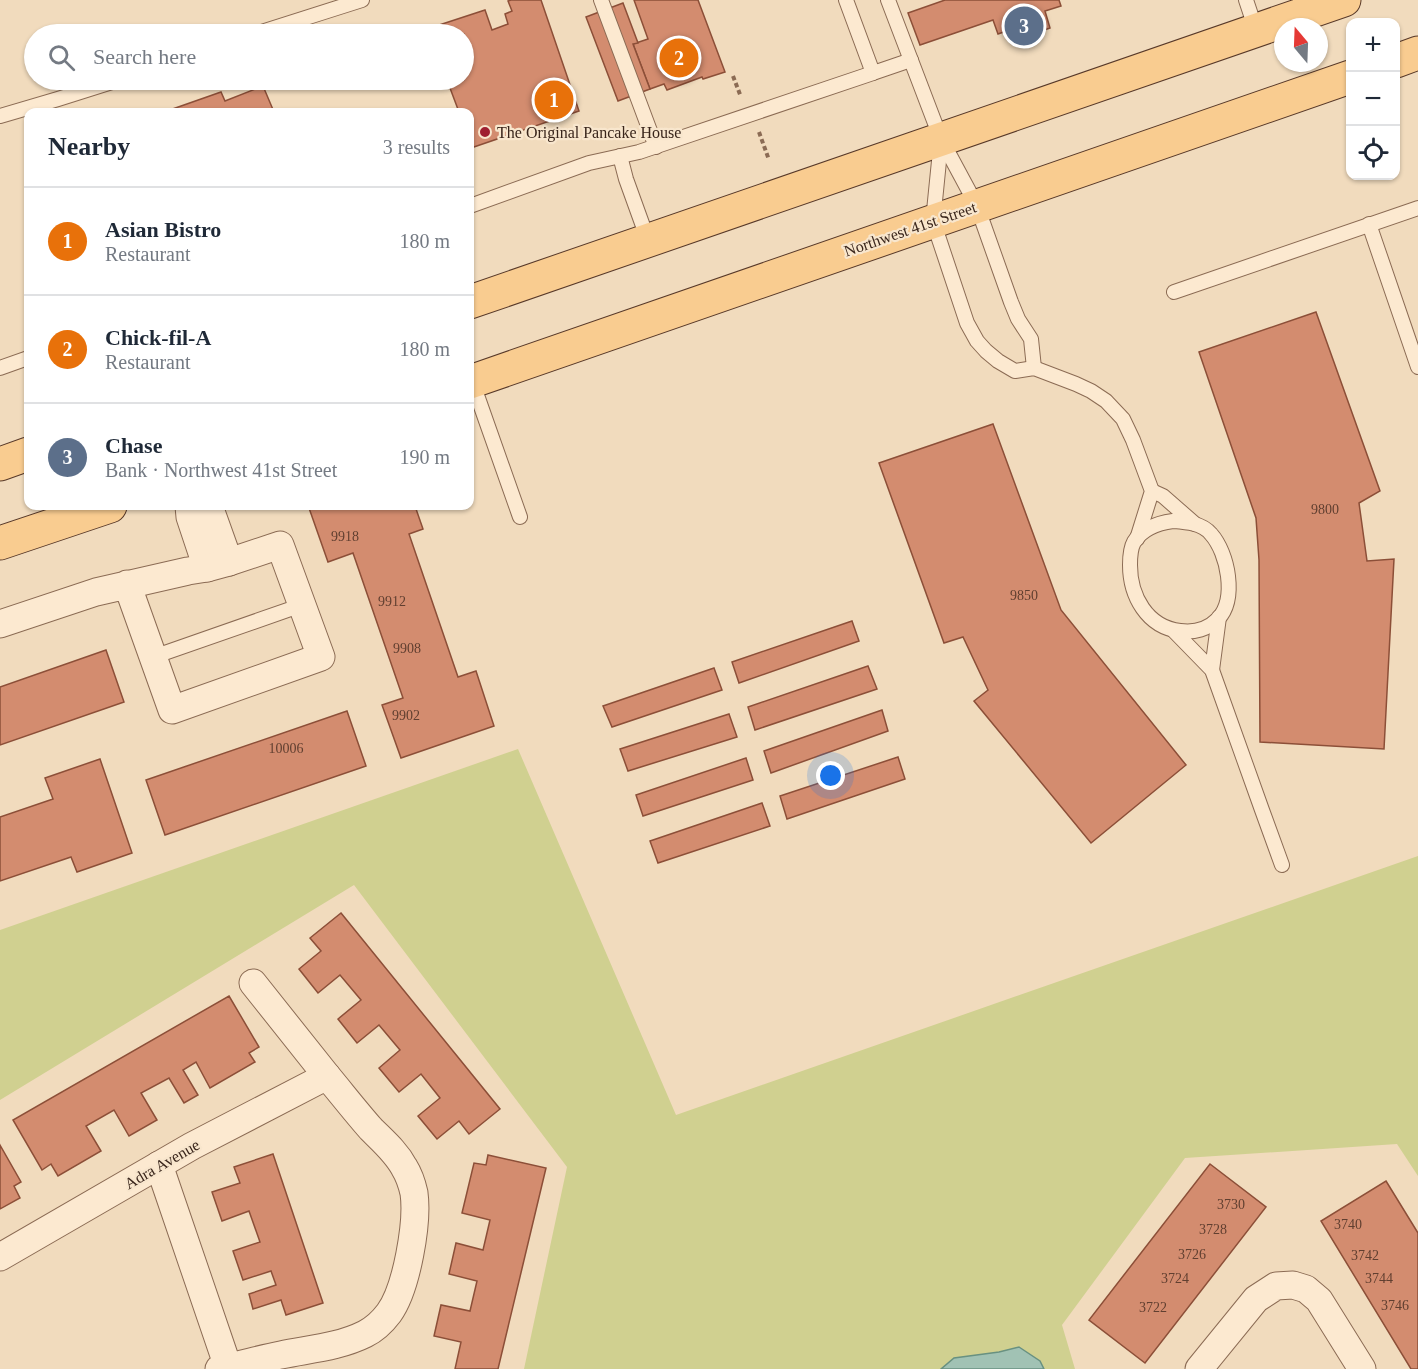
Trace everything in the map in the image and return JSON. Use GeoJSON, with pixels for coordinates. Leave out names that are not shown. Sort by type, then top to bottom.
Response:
{"type":"FeatureCollection","features":[{"type":"Feature","properties":{"kind":"main road"},"geometry":{"type":"LineString","coordinates":[[474,301],[941,139],[1251,15],[1344,0]]}},
{"type":"Feature","properties":{"kind":"main road"},"geometry":{"type":"LineString","coordinates":[[1400,59],[1418,54]]}},
{"type":"Feature","properties":{"kind":"main road","name":"Northwest 41st Street"},"geometry":{"type":"LineString","coordinates":[[474,380],[1346,78]]}},
{"type":"Feature","properties":{"kind":"main road"},"geometry":{"type":"LineString","coordinates":[[0,464],[24,455]]}},
{"type":"Feature","properties":{"kind":"main road"},"geometry":{"type":"LineString","coordinates":[[0,543],[98,510]]}},
{"type":"Feature","properties":{"kind":"street"},"geometry":{"type":"LineString","coordinates":[[189,510],[190,517],[218,565]]}},
{"type":"Feature","properties":{"kind":"street"},"geometry":{"type":"LineString","coordinates":[[210,510],[218,565]]}},
{"type":"Feature","properties":{"kind":"street"},"geometry":{"type":"LineString","coordinates":[[0,624],[96,592],[127,584],[218,565],[280,545],[321,657],[172,710],[127,584]]}},
{"type":"Feature","properties":{"kind":"street"},"geometry":{"type":"LineString","coordinates":[[159,1165],[224,1368],[352,1340],[378,1325],[390,1311],[405,1277],[414,1222],[415,1206],[411,1180],[397,1156],[369,1127],[253,983]]}},
{"type":"Feature","properties":{"kind":"street","name":"Adra Avenue"},"geometry":{"type":"LineString","coordinates":[[0,1257],[159,1165],[327,1076]]}},
{"type":"Feature","properties":{"kind":"street"},"geometry":{"type":"LineString","coordinates":[[1199,1369],[1256,1299],[1276,1286],[1293,1285],[1306,1289],[1319,1300],[1362,1369]]}},
{"type":"Feature","properties":{"kind":"lane"},"geometry":{"type":"LineString","coordinates":[[286,24],[362,0]]}},
{"type":"Feature","properties":{"kind":"lane"},"geometry":{"type":"LineString","coordinates":[[601,0],[656,147]]}},
{"type":"Feature","properties":{"kind":"lane"},"geometry":{"type":"LineString","coordinates":[[846,0],[873,73]]}},
{"type":"Feature","properties":{"kind":"lane"},"geometry":{"type":"LineString","coordinates":[[888,0],[941,139],[976,206],[1018,319],[1031,339],[1035,368]]}},
{"type":"Feature","properties":{"kind":"lane"},"geometry":{"type":"LineString","coordinates":[[474,205],[589,164],[656,147],[786,104],[911,60]]}},
{"type":"Feature","properties":{"kind":"lane"},"geometry":{"type":"LineString","coordinates":[[60,106],[96,90]]}},
{"type":"Feature","properties":{"kind":"lane"},"geometry":{"type":"LineString","coordinates":[[0,116],[24,112]]}},
{"type":"Feature","properties":{"kind":"lane"},"geometry":{"type":"LineString","coordinates":[[941,139],[933,221],[967,323],[977,341],[998,362],[1015,371],[1035,368],[1076,384],[1106,401],[1116,411],[1130,435],[1152,491],[1137,539]]}},
{"type":"Feature","properties":{"kind":"lane"},"geometry":{"type":"LineString","coordinates":[[620,156],[648,240]]}},
{"type":"Feature","properties":{"kind":"lane"},"geometry":{"type":"LineString","coordinates":[[1174,292],[1418,208]]}},
{"type":"Feature","properties":{"kind":"lane"},"geometry":{"type":"LineString","coordinates":[[1369,224],[1418,367]]}},
{"type":"Feature","properties":{"kind":"lane"},"geometry":{"type":"LineString","coordinates":[[0,368],[24,359]]}},
{"type":"Feature","properties":{"kind":"lane"},"geometry":{"type":"LineString","coordinates":[[474,389],[520,517]]}},
{"type":"Feature","properties":{"kind":"lane"},"geometry":{"type":"LineString","coordinates":[[1152,491],[1163,496],[1195,524],[1210,532],[1218,545],[1229,585],[1228,600],[1224,610],[1211,625],[1197,631],[1174,631],[1154,621],[1137,601],[1132,584],[1130,554],[1134,542],[1143,533],[1162,522],[1195,524]]}},
{"type":"Feature","properties":{"kind":"lane"},"geometry":{"type":"LineString","coordinates":[[153,657],[302,605]]}},
{"type":"Feature","properties":{"kind":"lane"},"geometry":{"type":"LineString","coordinates":[[1212,670],[1219,617]]}},
{"type":"Feature","properties":{"kind":"lane"},"geometry":{"type":"LineString","coordinates":[[1174,631],[1212,670],[1282,865]]}},
{"type":"Feature","properties":{"kind":"path"},"geometry":{"type":"LineString","coordinates":[[733,76],[743,102]]}},
{"type":"Feature","properties":{"kind":"path"},"geometry":{"type":"LineString","coordinates":[[758,128],[769,160]]}},
{"type":"Feature","properties":{"kind":"green space"},"geometry":{"type":"Polygon","coordinates":[[[518,749],[676,1115],[1418,856],[1418,1176],[1397,1144],[1185,1158],[1062,1325],[1075,1369],[524,1369],[567,1167],[354,885],[0,1100],[0,930],[518,749]]]}},
{"type":"Feature","properties":{"kind":"shaded area"},"geometry":{"type":"Polygon","coordinates":[[[1019,1347],[1040,1361],[1044,1369],[941,1369],[954,1358],[1019,1347]]]}},
{"type":"Feature","properties":{"kind":"building"},"geometry":{"type":"Polygon","coordinates":[[[541,0],[579,111],[474,147],[474,108],[458,108],[451,90],[474,90],[474,24],[442,24],[485,10],[492,30],[508,24],[505,14],[512,11],[508,1],[541,0]]]}},
{"type":"Feature","properties":{"kind":"building"},"geometry":{"type":"Polygon","coordinates":[[[634,0],[698,0],[725,72],[703,79],[702,77],[667,90],[664,84],[650,89],[633,44],[648,39],[634,0]]]}},
{"type":"Feature","properties":{"kind":"building"},"geometry":{"type":"Polygon","coordinates":[[[945,0],[1059,0],[1061,6],[1045,11],[1050,28],[1015,40],[1012,29],[998,34],[993,20],[920,45],[908,13],[945,0]]]}},
{"type":"Feature","properties":{"kind":"building"},"geometry":{"type":"Polygon","coordinates":[[[623,3],[638,43],[633,44],[650,89],[618,101],[586,17],[623,3]]]}},
{"type":"Feature","properties":{"kind":"building"},"geometry":{"type":"Polygon","coordinates":[[[253,90],[265,90],[272,108],[175,108],[221,92],[225,101],[253,90]]]}},
{"type":"Feature","properties":{"kind":"building"},"geometry":{"type":"Polygon","coordinates":[[[1316,312],[1380,491],[1359,503],[1367,561],[1394,559],[1384,749],[1260,742],[1259,560],[1256,518],[1199,352],[1316,312]]]}},
{"type":"Feature","properties":{"kind":"building"},"geometry":{"type":"Polygon","coordinates":[[[993,424],[1061,610],[1186,765],[1091,843],[974,701],[988,690],[963,637],[944,643],[879,463],[993,424]]]}},
{"type":"Feature","properties":{"kind":"building"},"geometry":{"type":"Polygon","coordinates":[[[310,510],[416,510],[423,529],[409,534],[458,677],[476,671],[494,726],[401,758],[382,705],[403,698],[353,553],[328,562],[310,510]]]}},
{"type":"Feature","properties":{"kind":"building"},"geometry":{"type":"Polygon","coordinates":[[[852,621],[859,641],[739,683],[732,662],[852,621]]]}},
{"type":"Feature","properties":{"kind":"building"},"geometry":{"type":"Polygon","coordinates":[[[106,650],[124,702],[0,745],[0,687],[106,650]]]}},
{"type":"Feature","properties":{"kind":"building"},"geometry":{"type":"Polygon","coordinates":[[[868,666],[877,689],[755,730],[748,707],[868,666]]]}},
{"type":"Feature","properties":{"kind":"building"},"geometry":{"type":"Polygon","coordinates":[[[714,668],[722,690],[612,727],[603,706],[714,668]]]}},
{"type":"Feature","properties":{"kind":"building"},"geometry":{"type":"Polygon","coordinates":[[[882,710],[888,731],[771,773],[764,751],[882,710]]]}},
{"type":"Feature","properties":{"kind":"building"},"geometry":{"type":"Polygon","coordinates":[[[347,711],[366,766],[165,835],[146,780],[347,711]]]}},
{"type":"Feature","properties":{"kind":"building"},"geometry":{"type":"Polygon","coordinates":[[[729,714],[737,737],[628,771],[620,749],[729,714]]]}},
{"type":"Feature","properties":{"kind":"building"},"geometry":{"type":"Polygon","coordinates":[[[898,757],[905,779],[787,819],[780,796],[898,757]]]}},
{"type":"Feature","properties":{"kind":"building"},"geometry":{"type":"Polygon","coordinates":[[[746,758],[753,780],[643,816],[636,795],[746,758]]]}},
{"type":"Feature","properties":{"kind":"building"},"geometry":{"type":"Polygon","coordinates":[[[100,759],[132,853],[77,872],[71,857],[0,881],[0,817],[53,799],[45,778],[100,759]]]}},
{"type":"Feature","properties":{"kind":"building"},"geometry":{"type":"Polygon","coordinates":[[[762,803],[770,826],[658,863],[650,841],[762,803]]]}},
{"type":"Feature","properties":{"kind":"building"},"geometry":{"type":"Polygon","coordinates":[[[341,913],[500,1109],[469,1134],[459,1121],[437,1139],[418,1116],[440,1098],[421,1074],[399,1092],[379,1068],[400,1050],[379,1025],[357,1043],[338,1019],[361,1000],[340,975],[318,993],[299,969],[321,951],[310,938],[341,913]]]}},
{"type":"Feature","properties":{"kind":"building"},"geometry":{"type":"Polygon","coordinates":[[[229,996],[259,1047],[249,1053],[255,1062],[210,1088],[196,1062],[183,1070],[198,1095],[184,1103],[169,1078],[141,1093],[157,1120],[129,1136],[114,1110],[86,1126],[101,1151],[58,1176],[51,1164],[42,1170],[13,1120],[229,996]]]}},
{"type":"Feature","properties":{"kind":"building"},"geometry":{"type":"Polygon","coordinates":[[[0,1145],[21,1182],[14,1186],[20,1198],[0,1209],[0,1145]]]}},
{"type":"Feature","properties":{"kind":"building"},"geometry":{"type":"Polygon","coordinates":[[[273,1154],[323,1303],[286,1315],[281,1300],[253,1309],[249,1294],[276,1285],[271,1271],[243,1280],[233,1251],[260,1242],[249,1211],[222,1221],[212,1192],[240,1183],[234,1167],[273,1154]]]}},
{"type":"Feature","properties":{"kind":"building"},"geometry":{"type":"Polygon","coordinates":[[[488,1155],[546,1168],[498,1369],[455,1369],[461,1342],[434,1336],[441,1305],[470,1311],[477,1281],[449,1274],[456,1243],[483,1250],[490,1220],[462,1213],[474,1163],[486,1165],[488,1155]]]}},
{"type":"Feature","properties":{"kind":"building"},"geometry":{"type":"Polygon","coordinates":[[[1210,1164],[1266,1207],[1145,1363],[1089,1320],[1210,1164]]]}},
{"type":"Feature","properties":{"kind":"building"},"geometry":{"type":"Polygon","coordinates":[[[1386,1181],[1418,1233],[1418,1369],[1411,1369],[1321,1221],[1386,1181]]]}},
{"type":"Feature","properties":{"kind":"place","name":"Chase"},"geometry":{"type":"Point","coordinates":[1024,26]}},
{"type":"Feature","properties":{"kind":"place","name":"Chick-fil-A"},"geometry":{"type":"Point","coordinates":[679,58]}},
{"type":"Feature","properties":{"kind":"place","name":"Asian Bistro"},"geometry":{"type":"Point","coordinates":[554,100]}},
{"type":"Feature","properties":{"kind":"place","name":"The Original Pancake House"},"geometry":{"type":"Point","coordinates":[485,132]}}]}
